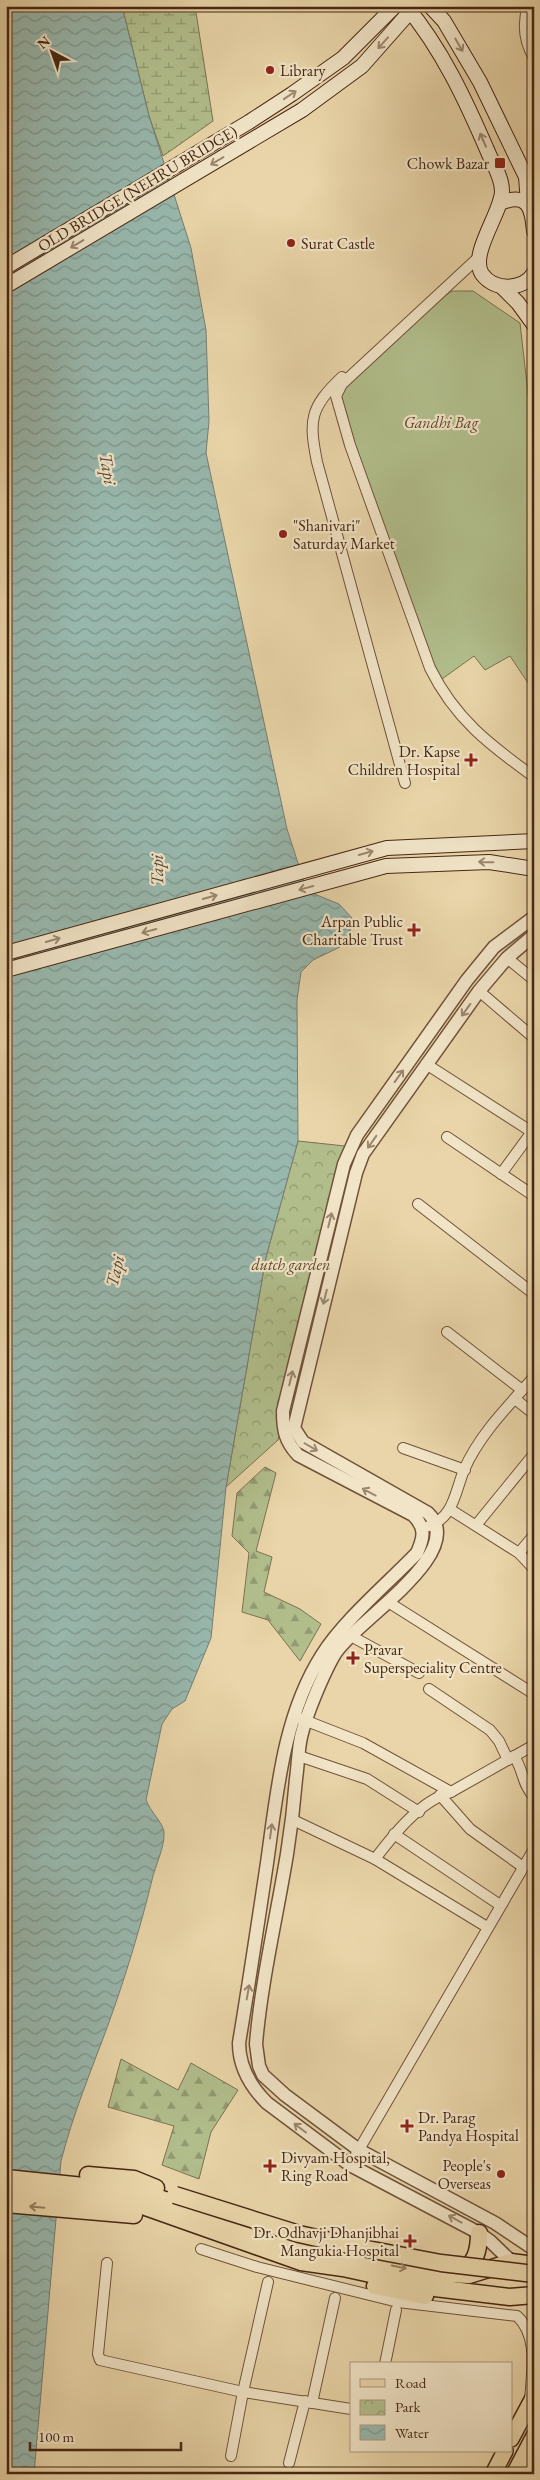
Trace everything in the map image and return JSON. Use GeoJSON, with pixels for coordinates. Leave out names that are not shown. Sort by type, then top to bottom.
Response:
{"type":"FeatureCollection","features":[{"type":"Feature","properties":{"kind":"highway"},"geometry":{"type":"LineString","coordinates":[[6,2168],[134,2179],[175,2195],[300,2234],[442,2263],[534,2274]]}},
{"type":"Feature","properties":{"kind":"highway"},"geometry":{"type":"LineString","coordinates":[[6,2178],[130,2197],[154,2210],[301,2262],[343,2268],[435,2288],[510,2297],[534,2295]]}},
{"type":"Feature","properties":{"kind":"highway"},"geometry":{"type":"LineString","coordinates":[[6,2192],[130,2197],[151,2195],[290,2244],[448,2276],[469,2275],[510,2262],[534,2265]]}},
{"type":"Feature","properties":{"kind":"highway"},"geometry":{"type":"LineString","coordinates":[[6,2204],[138,2215],[240,2250],[323,2275],[402,2292],[455,2300],[521,2306],[534,2305]]}},
{"type":"Feature","properties":{"kind":"highway"},"geometry":{"type":"LineString","coordinates":[[448,2276],[460,2273],[474,2260],[479,2252],[479,2233]]}},
{"type":"Feature","properties":{"kind":"main road","name":"OLD BRIDGE (NEHRU BRIDGE)"},"geometry":{"type":"LineString","coordinates":[[6,267],[249,122],[343,58],[395,6]]}},
{"type":"Feature","properties":{"kind":"main road"},"geometry":{"type":"LineString","coordinates":[[430,6],[444,21],[480,82],[526,177],[528,203],[534,231]]}},
{"type":"Feature","properties":{"kind":"main road","name":"OLD BRIDGE (NEHRU BRIDGE)"},"geometry":{"type":"LineString","coordinates":[[6,286],[302,110],[362,66],[411,8]]}},
{"type":"Feature","properties":{"kind":"main road"},"geometry":{"type":"LineString","coordinates":[[411,8],[462,91],[501,182],[500,203],[482,250],[479,266],[482,273],[488,279],[502,287],[518,303],[534,325]]}},
{"type":"Feature","properties":{"kind":"main road"},"geometry":{"type":"LineString","coordinates":[[500,203],[517,198],[528,203]]}},
{"type":"Feature","properties":{"kind":"main road"},"geometry":{"type":"LineString","coordinates":[[502,287],[524,284],[534,273]]}},
{"type":"Feature","properties":{"kind":"main road"},"geometry":{"type":"LineString","coordinates":[[6,953],[387,848],[534,841]]}},
{"type":"Feature","properties":{"kind":"main road"},"geometry":{"type":"LineString","coordinates":[[6,970],[386,866],[489,862],[534,869]]}},
{"type":"Feature","properties":{"kind":"main road"},"geometry":{"type":"LineString","coordinates":[[512,2438],[532,2400]]}},
{"type":"Feature","properties":{"kind":"main road"},"geometry":{"type":"LineString","coordinates":[[514,2474],[528,2463],[534,2436]]}},
{"type":"Feature","properties":{"kind":"main road"},"geometry":{"type":"LineString","coordinates":[[493,2474],[504,2452]]}},
{"type":"Feature","properties":{"kind":"street"},"geometry":{"type":"LineString","coordinates":[[528,6],[524,20],[525,41],[534,58]]}},
{"type":"Feature","properties":{"kind":"street"},"geometry":{"type":"LineString","coordinates":[[482,250],[342,384],[336,396],[350,445],[430,668],[441,691],[484,741],[534,777]]}},
{"type":"Feature","properties":{"kind":"street"},"geometry":{"type":"LineString","coordinates":[[405,783],[317,462],[310,430],[312,418],[318,406],[335,383],[482,250]]}},
{"type":"Feature","properties":{"kind":"street"},"geometry":{"type":"LineString","coordinates":[[534,917],[494,947],[467,980],[351,1144],[344,1164],[283,1411],[283,1429],[288,1444],[298,1455],[413,1515],[423,1528],[424,1538],[418,1553],[344,1626],[322,1654],[304,1686],[294,1717],[278,1785],[239,2043],[239,2058],[255,2092],[350,2165],[479,2233],[534,2282]]}},
{"type":"Feature","properties":{"kind":"street"},"geometry":{"type":"LineString","coordinates":[[533,938],[507,958],[479,991],[426,1064],[360,1162],[294,1428],[303,1442],[428,1513],[437,1523],[438,1534],[425,1563],[388,1602],[349,1635],[332,1658],[306,1721],[301,1736],[293,1820],[256,2035],[256,2055],[259,2066],[270,2083],[359,2150],[495,2223],[534,2249]]}},
{"type":"Feature","properties":{"kind":"street"},"geometry":{"type":"LineString","coordinates":[[507,958],[534,980]]}},
{"type":"Feature","properties":{"kind":"street"},"geometry":{"type":"LineString","coordinates":[[479,991],[534,1038]]}},
{"type":"Feature","properties":{"kind":"street"},"geometry":{"type":"LineString","coordinates":[[426,1064],[533,1130],[501,1174]]}},
{"type":"Feature","properties":{"kind":"street"},"geometry":{"type":"LineString","coordinates":[[447,1137],[534,1196]]}},
{"type":"Feature","properties":{"kind":"street"},"geometry":{"type":"LineString","coordinates":[[418,1204],[534,1294]]}},
{"type":"Feature","properties":{"kind":"street"},"geometry":{"type":"LineString","coordinates":[[447,1332],[522,1390]]}},
{"type":"Feature","properties":{"kind":"street"},"geometry":{"type":"LineString","coordinates":[[423,1528],[437,1523],[451,1510],[464,1470],[482,1439],[534,1377]]}},
{"type":"Feature","properties":{"kind":"street"},"geometry":{"type":"LineString","coordinates":[[515,1399],[534,1414]]}},
{"type":"Feature","properties":{"kind":"street"},"geometry":{"type":"LineString","coordinates":[[403,1448],[464,1470]]}},
{"type":"Feature","properties":{"kind":"street"},"geometry":{"type":"LineString","coordinates":[[477,1524],[534,1454]]}},
{"type":"Feature","properties":{"kind":"street"},"geometry":{"type":"LineString","coordinates":[[451,1510],[477,1524],[519,1553],[534,1569]]}},
{"type":"Feature","properties":{"kind":"street"},"geometry":{"type":"LineString","coordinates":[[519,1553],[534,1534]]}},
{"type":"Feature","properties":{"kind":"street"},"geometry":{"type":"LineString","coordinates":[[388,1602],[534,1694]]}},
{"type":"Feature","properties":{"kind":"street"},"geometry":{"type":"LineString","coordinates":[[349,1635],[419,1673]]}},
{"type":"Feature","properties":{"kind":"street"},"geometry":{"type":"LineString","coordinates":[[429,1689],[490,1730],[511,1758],[520,1766],[524,1785],[534,1797]]}},
{"type":"Feature","properties":{"kind":"street"},"geometry":{"type":"LineString","coordinates":[[294,1717],[363,1743],[451,1792]]}},
{"type":"Feature","properties":{"kind":"street"},"geometry":{"type":"LineString","coordinates":[[375,1859],[394,1834],[440,1795],[451,1792],[534,1745]]}},
{"type":"Feature","properties":{"kind":"street"},"geometry":{"type":"LineString","coordinates":[[299,1756],[368,1779],[419,1812]]}},
{"type":"Feature","properties":{"kind":"street"},"geometry":{"type":"LineString","coordinates":[[440,1795],[470,1829],[523,1867]]}},
{"type":"Feature","properties":{"kind":"street"},"geometry":{"type":"LineString","coordinates":[[293,1820],[375,1859],[487,1927]]}},
{"type":"Feature","properties":{"kind":"street"},"geometry":{"type":"LineString","coordinates":[[394,1834],[500,1905]]}},
{"type":"Feature","properties":{"kind":"street"},"geometry":{"type":"LineString","coordinates":[[350,2165],[534,1849]]}},
{"type":"Feature","properties":{"kind":"street"},"geometry":{"type":"LineString","coordinates":[[201,2249],[257,2267],[398,2302],[517,2316],[524,2322],[530,2335],[533,2349],[532,2400]]}},
{"type":"Feature","properties":{"kind":"street"},"geometry":{"type":"LineString","coordinates":[[107,2263],[98,2354],[100,2360],[243,2392],[350,2409]]}},
{"type":"Feature","properties":{"kind":"street"},"geometry":{"type":"LineString","coordinates":[[231,2456],[243,2392],[268,2282]]}},
{"type":"Feature","properties":{"kind":"street"},"geometry":{"type":"LineString","coordinates":[[289,2462],[308,2402],[335,2298]]}},
{"type":"Feature","properties":{"kind":"street"},"geometry":{"type":"LineString","coordinates":[[384,2362],[396,2310]]}},
{"type":"Feature","properties":{"kind":"green space"},"geometry":{"type":"Polygon","coordinates":[[[122,6],[195,6],[213,121],[163,156],[149,116],[122,6]]]}},
{"type":"Feature","properties":{"kind":"green space","name":"Gandhi Bag"},"geometry":{"type":"Polygon","coordinates":[[[452,291],[473,291],[520,323],[534,446],[534,684],[530,686],[510,656],[485,670],[474,656],[442,679],[433,664],[339,403],[342,389],[438,301],[452,291]]]}},
{"type":"Feature","properties":{"kind":"green space","name":"dutch garden"},"geometry":{"type":"Polygon","coordinates":[[[298,1141],[345,1146],[278,1440],[226,1487],[266,1257],[298,1141]]]}},
{"type":"Feature","properties":{"kind":"green space"},"geometry":{"type":"Polygon","coordinates":[[[265,1467],[276,1473],[256,1551],[272,1557],[264,1592],[300,1609],[321,1624],[300,1661],[268,1620],[242,1612],[249,1553],[232,1536],[237,1493],[265,1467]]]}},
{"type":"Feature","properties":{"kind":"green space"},"geometry":{"type":"Polygon","coordinates":[[[121,2059],[178,2090],[191,2063],[238,2090],[211,2132],[199,2179],[162,2165],[174,2126],[108,2107],[121,2059]]]}},
{"type":"Feature","properties":{"kind":"water","name":"Tapi"},"geometry":{"type":"Polygon","coordinates":[[[6,6],[122,6],[149,116],[191,248],[206,330],[209,421],[206,453],[287,829],[307,891],[339,904],[352,918],[350,934],[340,947],[313,960],[301,972],[297,1000],[298,1141],[266,1257],[226,1487],[211,1638],[185,1701],[172,1709],[162,1724],[146,1800],[163,1828],[163,1844],[126,1971],[77,2109],[61,2161],[34,2474],[6,2474],[6,6]]]}},
{"type":"Feature","properties":{"kind":"place","name":"Library"},"geometry":{"type":"Point","coordinates":[270,70]}},
{"type":"Feature","properties":{"kind":"place","name":"Chowk Bazar"},"geometry":{"type":"Point","coordinates":[500,163]}},
{"type":"Feature","properties":{"kind":"place","name":"Surat Castle"},"geometry":{"type":"Point","coordinates":[291,243]}},
{"type":"Feature","properties":{"kind":"place","name":"\"Shanivari\" Saturday Market"},"geometry":{"type":"Point","coordinates":[283,534]}},
{"type":"Feature","properties":{"kind":"place","name":"Dr. Kapse Children Hospital"},"geometry":{"type":"Point","coordinates":[471,760]}},
{"type":"Feature","properties":{"kind":"place","name":"Arpan Public Charitable Trust"},"geometry":{"type":"Point","coordinates":[414,930]}},
{"type":"Feature","properties":{"kind":"place","name":"Pravar Superspeciality Centre"},"geometry":{"type":"Point","coordinates":[353,1658]}},
{"type":"Feature","properties":{"kind":"place","name":"Dr. Parag Pandya Hospital"},"geometry":{"type":"Point","coordinates":[407,2126]}},
{"type":"Feature","properties":{"kind":"place","name":"Divyam Hospital, Ring Road"},"geometry":{"type":"Point","coordinates":[270,2166]}},
{"type":"Feature","properties":{"kind":"place","name":"People's Overseas"},"geometry":{"type":"Point","coordinates":[501,2174]}},
{"type":"Feature","properties":{"kind":"place","name":"Dr. Odhavji Dhanjibhai Mangukia Hospital"},"geometry":{"type":"Point","coordinates":[410,2241]}}]}
